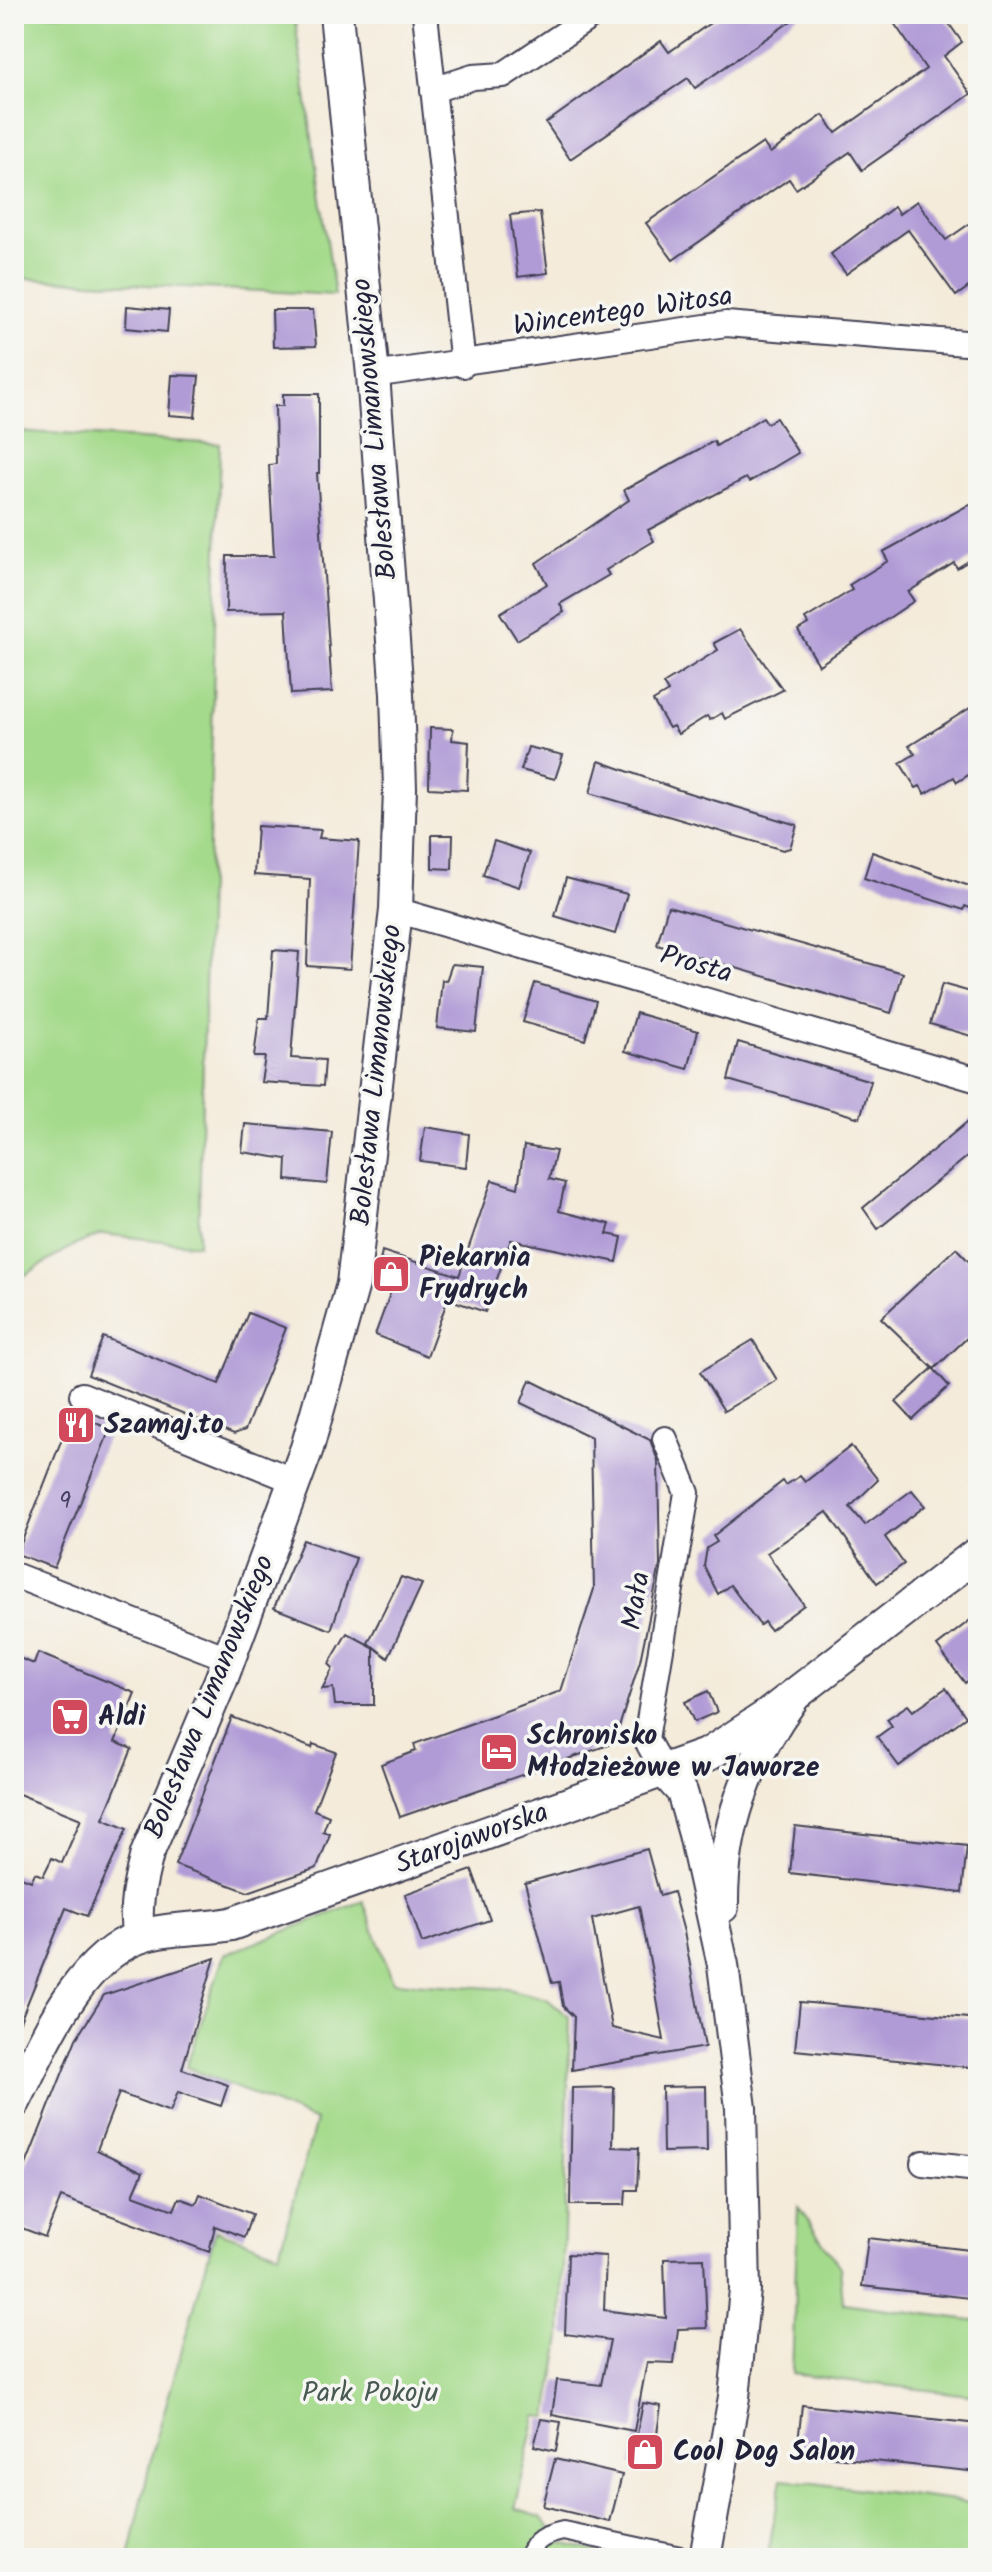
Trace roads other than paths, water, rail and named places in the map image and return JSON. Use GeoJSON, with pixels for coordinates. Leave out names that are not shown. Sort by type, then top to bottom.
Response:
{"type":"FeatureCollection","features":[{"type":"Feature","properties":{"kind":"main road","name":"Bolesława Limanowskiego"},"geometry":{"type":"LineString","coordinates":[[139,1937],[136,1924],[140,1881],[147,1854],[230,1659],[295,1481],[353,1284],[396,910],[400,788],[397,694],[373,375],[336,14]]}},
{"type":"Feature","properties":{"kind":"main road","name":"Starojaworska"},"geometry":{"type":"LineString","coordinates":[[139,1937],[231,1924],[709,1754],[740,1736],[978,1553]]}},
{"type":"Feature","properties":{"kind":"main road"},"geometry":{"type":"LineString","coordinates":[[14,2102],[87,1975],[117,1948],[139,1937]]}},
{"type":"Feature","properties":{"kind":"street"},"geometry":{"type":"LineString","coordinates":[[425,14],[463,365]]}},
{"type":"Feature","properties":{"kind":"street"},"geometry":{"type":"LineString","coordinates":[[433,90],[473,77],[503,75],[594,14]]}},
{"type":"Feature","properties":{"kind":"street","name":"Wincentego Witosa"},"geometry":{"type":"LineString","coordinates":[[373,375],[463,365],[726,324],[978,344]]}},
{"type":"Feature","properties":{"kind":"street","name":"Prosta"},"geometry":{"type":"LineString","coordinates":[[396,910],[978,1080]]}},
{"type":"Feature","properties":{"kind":"street"},"geometry":{"type":"LineString","coordinates":[[82,1395],[295,1481]]}},
{"type":"Feature","properties":{"kind":"street","name":"Mała"},"geometry":{"type":"LineString","coordinates":[[664,1772],[646,1739],[687,1493],[665,1439]]}},
{"type":"Feature","properties":{"kind":"street"},"geometry":{"type":"LineString","coordinates":[[14,1575],[230,1659]]}},
{"type":"Feature","properties":{"kind":"street"},"geometry":{"type":"LineString","coordinates":[[723,1965],[722,1869],[730,1825],[754,1761],[797,1693]]}},
{"type":"Feature","properties":{"kind":"street"},"geometry":{"type":"LineString","coordinates":[[664,1772],[676,1784],[687,1803],[723,1965],[741,2108],[745,2290],[734,2397],[705,2558]]}},
{"type":"Feature","properties":{"kind":"street"},"geometry":{"type":"LineString","coordinates":[[923,2163],[978,2169]]}},
{"type":"Feature","properties":{"kind":"street"},"geometry":{"type":"LineString","coordinates":[[528,2558],[531,2547],[544,2535],[563,2531],[690,2558]]}},
{"type":"Feature","properties":{"kind":"place","name":"Piekarnia Frydrych"},"geometry":{"type":"Point","coordinates":[391,1274]}},
{"type":"Feature","properties":{"kind":"place","name":"Szamaj.to"},"geometry":{"type":"Point","coordinates":[76,1425]}},
{"type":"Feature","properties":{"kind":"place","name":"Aldi"},"geometry":{"type":"Point","coordinates":[70,1717]}},
{"type":"Feature","properties":{"kind":"place","name":"Schronisko Młodzieżowe w Jaworze"},"geometry":{"type":"Point","coordinates":[499,1752]}},
{"type":"Feature","properties":{"kind":"place","name":"Cool Dog Salon"},"geometry":{"type":"Point","coordinates":[645,2452]}},
{"type":"Feature","properties":{"kind":"park label","name":"Park Pokoju"},"geometry":{"type":"Point","coordinates":[370,2393]}}]}
